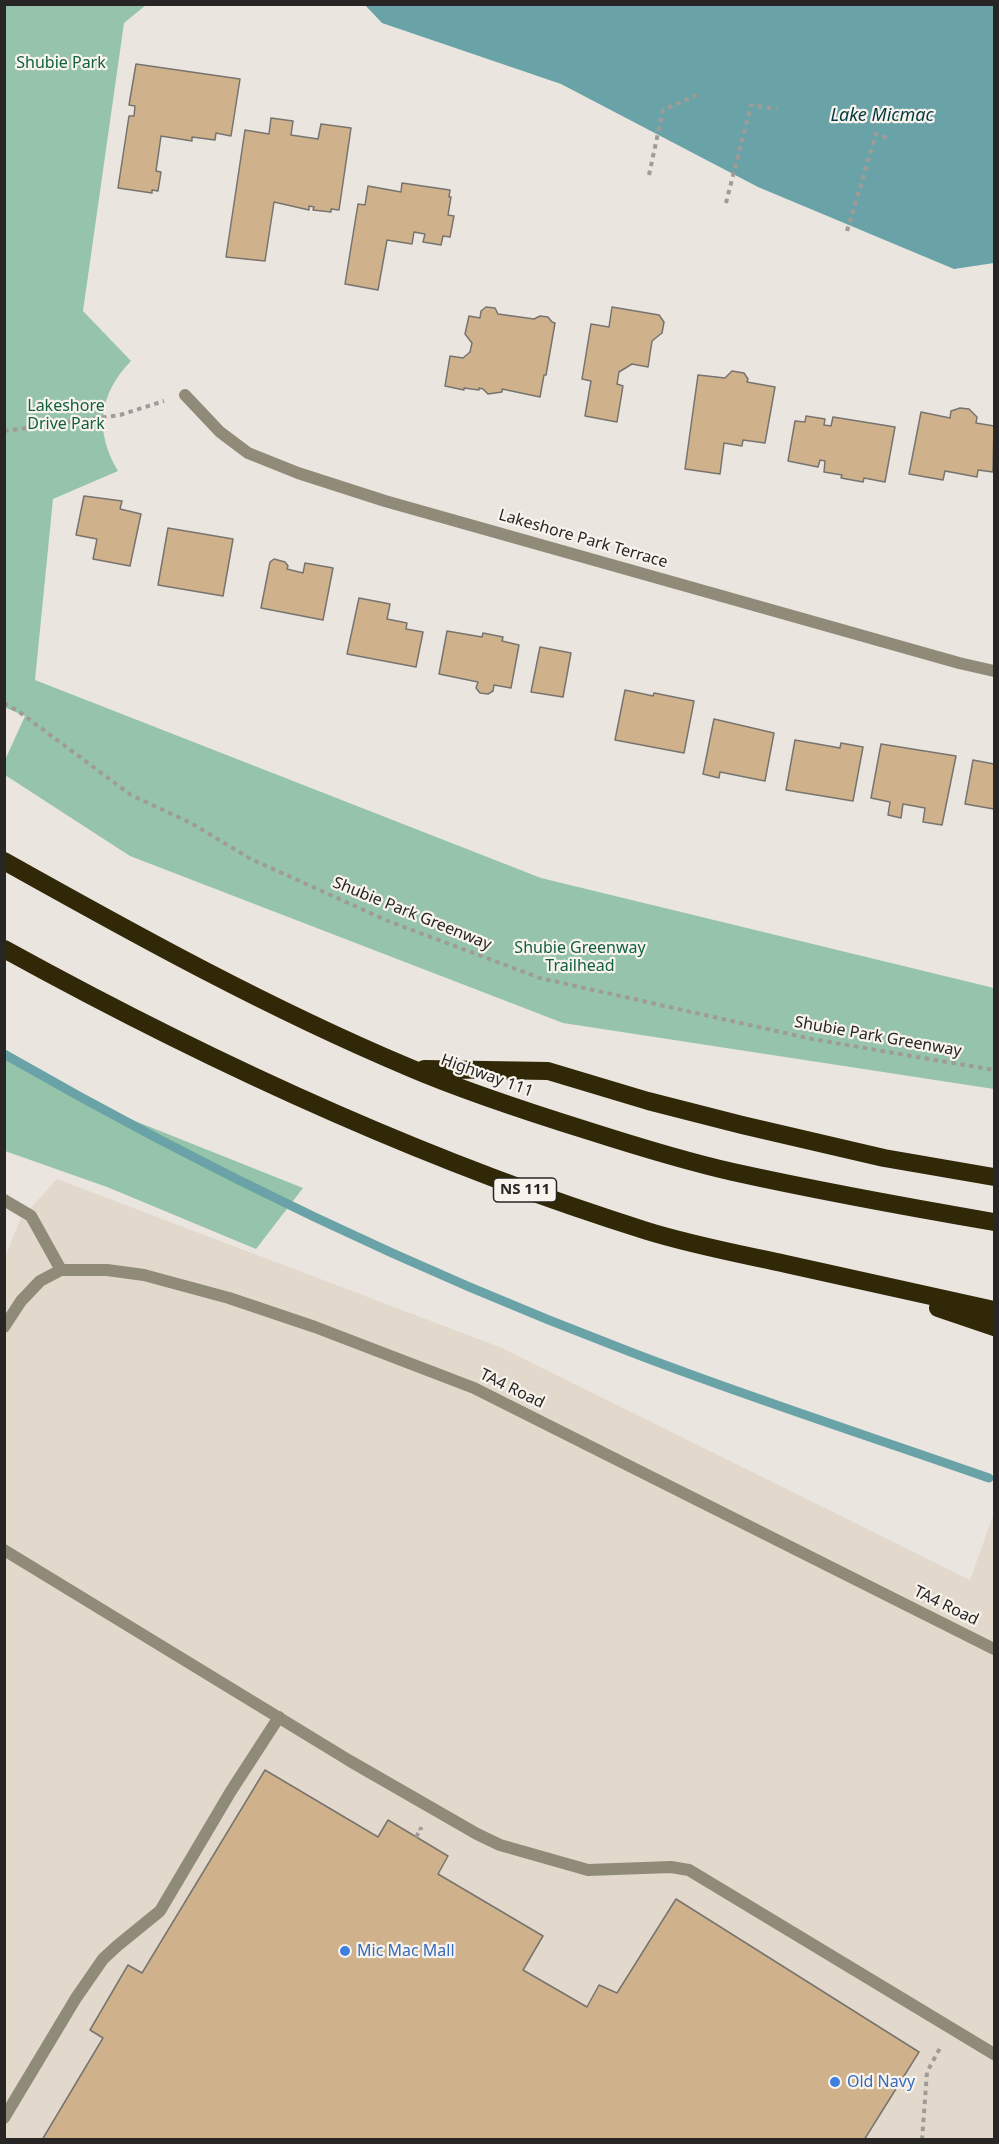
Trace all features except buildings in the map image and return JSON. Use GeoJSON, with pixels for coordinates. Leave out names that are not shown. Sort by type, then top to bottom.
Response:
{"type":"FeatureCollection","features":[{"type":"Feature","properties":{"kind":"highway","name":"Highway 111"},"geometry":{"type":"LineString","coordinates":[[4,861],[168,953],[303,1021],[410,1068],[534,1114],[636,1146],[731,1172],[994,1222]]}},
{"type":"Feature","properties":{"kind":"highway","name":"NS 111"},"geometry":{"type":"LineString","coordinates":[[4,949],[199,1052],[429,1154],[540,1196],[650,1232],[994,1310]]}},
{"type":"Feature","properties":{"kind":"highway"},"geometry":{"type":"LineString","coordinates":[[410,1068],[548,1071],[648,1101],[742,1125],[884,1158],[994,1177]]}},
{"type":"Feature","properties":{"kind":"highway"},"geometry":{"type":"LineString","coordinates":[[866,1282],[994,1328]]}},
{"type":"Feature","properties":{"kind":"street","name":"Lakeshore Park Terrace"},"geometry":{"type":"LineString","coordinates":[[185,395],[220,432],[248,453],[298,473],[408,507],[948,660],[994,671]]}},
{"type":"Feature","properties":{"kind":"street"},"geometry":{"type":"LineString","coordinates":[[4,1200],[31,1216],[61,1270],[40,1281],[21,1301],[4,1327]]}},
{"type":"Feature","properties":{"kind":"street","name":"TA4 Road"},"geometry":{"type":"LineString","coordinates":[[61,1270],[107,1270],[144,1275],[229,1298],[315,1327],[474,1388],[994,1649]]}},
{"type":"Feature","properties":{"kind":"street"},"geometry":{"type":"LineString","coordinates":[[4,1550],[350,1761],[477,1834],[500,1845],[588,1870],[670,1867],[689,1870],[994,2054]]}},
{"type":"Feature","properties":{"kind":"street"},"geometry":{"type":"LineString","coordinates":[[4,2118],[76,1998],[103,1959],[160,1911],[231,1791],[279,1717]]}},
{"type":"Feature","properties":{"kind":"path"},"geometry":{"type":"LineString","coordinates":[[650,175],[663,110],[699,94]]}},
{"type":"Feature","properties":{"kind":"path"},"geometry":{"type":"LineString","coordinates":[[726,203],[751,105],[777,109]]}},
{"type":"Feature","properties":{"kind":"path"},"geometry":{"type":"LineString","coordinates":[[847,231],[876,134],[891,139]]}},
{"type":"Feature","properties":{"kind":"path"},"geometry":{"type":"LineString","coordinates":[[4,430],[120,415],[185,395]]}},
{"type":"Feature","properties":{"kind":"path","name":"Shubie Park Greenway"},"geometry":{"type":"LineString","coordinates":[[4,703],[131,795],[191,823],[250,859],[388,921],[529,974],[813,1039],[994,1070]]}},
{"type":"Feature","properties":{"kind":"path"},"geometry":{"type":"LineString","coordinates":[[922,2139],[927,2072],[941,2045]]}},
{"type":"Feature","properties":{"kind":"shaded area","name":"Mic Mac Mall"},"geometry":{"type":"Polygon","coordinates":[[[57,1179],[502,1348],[970,1580],[994,1513],[994,2139],[5,2140],[5,1257],[20,1220],[57,1179]]]}},
{"type":"Feature","properties":{"kind":"green space","name":"Shubie Greenway Trailhead"},"geometry":{"type":"Polygon","coordinates":[[[4,5],[146,5],[124,23],[83,311],[131,361],[112,386],[104,413],[105,442],[118,471],[53,499],[35,680],[541,878],[994,988],[994,1089],[563,1023],[130,856],[5,775],[5,760],[25,716],[4,707],[4,5]]]}},
{"type":"Feature","properties":{"kind":"green space"},"geometry":{"type":"Polygon","coordinates":[[[5,1056],[105,1109],[303,1188],[256,1249],[107,1187],[5,1151],[5,1056]]]}},
{"type":"Feature","properties":{"kind":"water","name":"Lake Micmac"},"geometry":{"type":"Polygon","coordinates":[[[365,5],[994,5],[994,263],[954,269],[758,187],[561,84],[382,23],[365,5]]]}},
{"type":"Feature","properties":{"kind":"waterway"},"geometry":{"type":"LineString","coordinates":[[4,1054],[232,1177],[468,1286],[673,1368],[989,1478]]}},
{"type":"Feature","properties":{"kind":"place","name":"Mic Mac Mall"},"geometry":{"type":"Point","coordinates":[345,1951]}},
{"type":"Feature","properties":{"kind":"place","name":"Old Navy"},"geometry":{"type":"Point","coordinates":[835,2082]}},
{"type":"Feature","properties":{"kind":"park label","name":"Shubie Park"},"geometry":{"type":"Point","coordinates":[61,63]}},
{"type":"Feature","properties":{"kind":"park label","name":"Lakeshore Drive Park"},"geometry":{"type":"Point","coordinates":[66,415]}}]}
